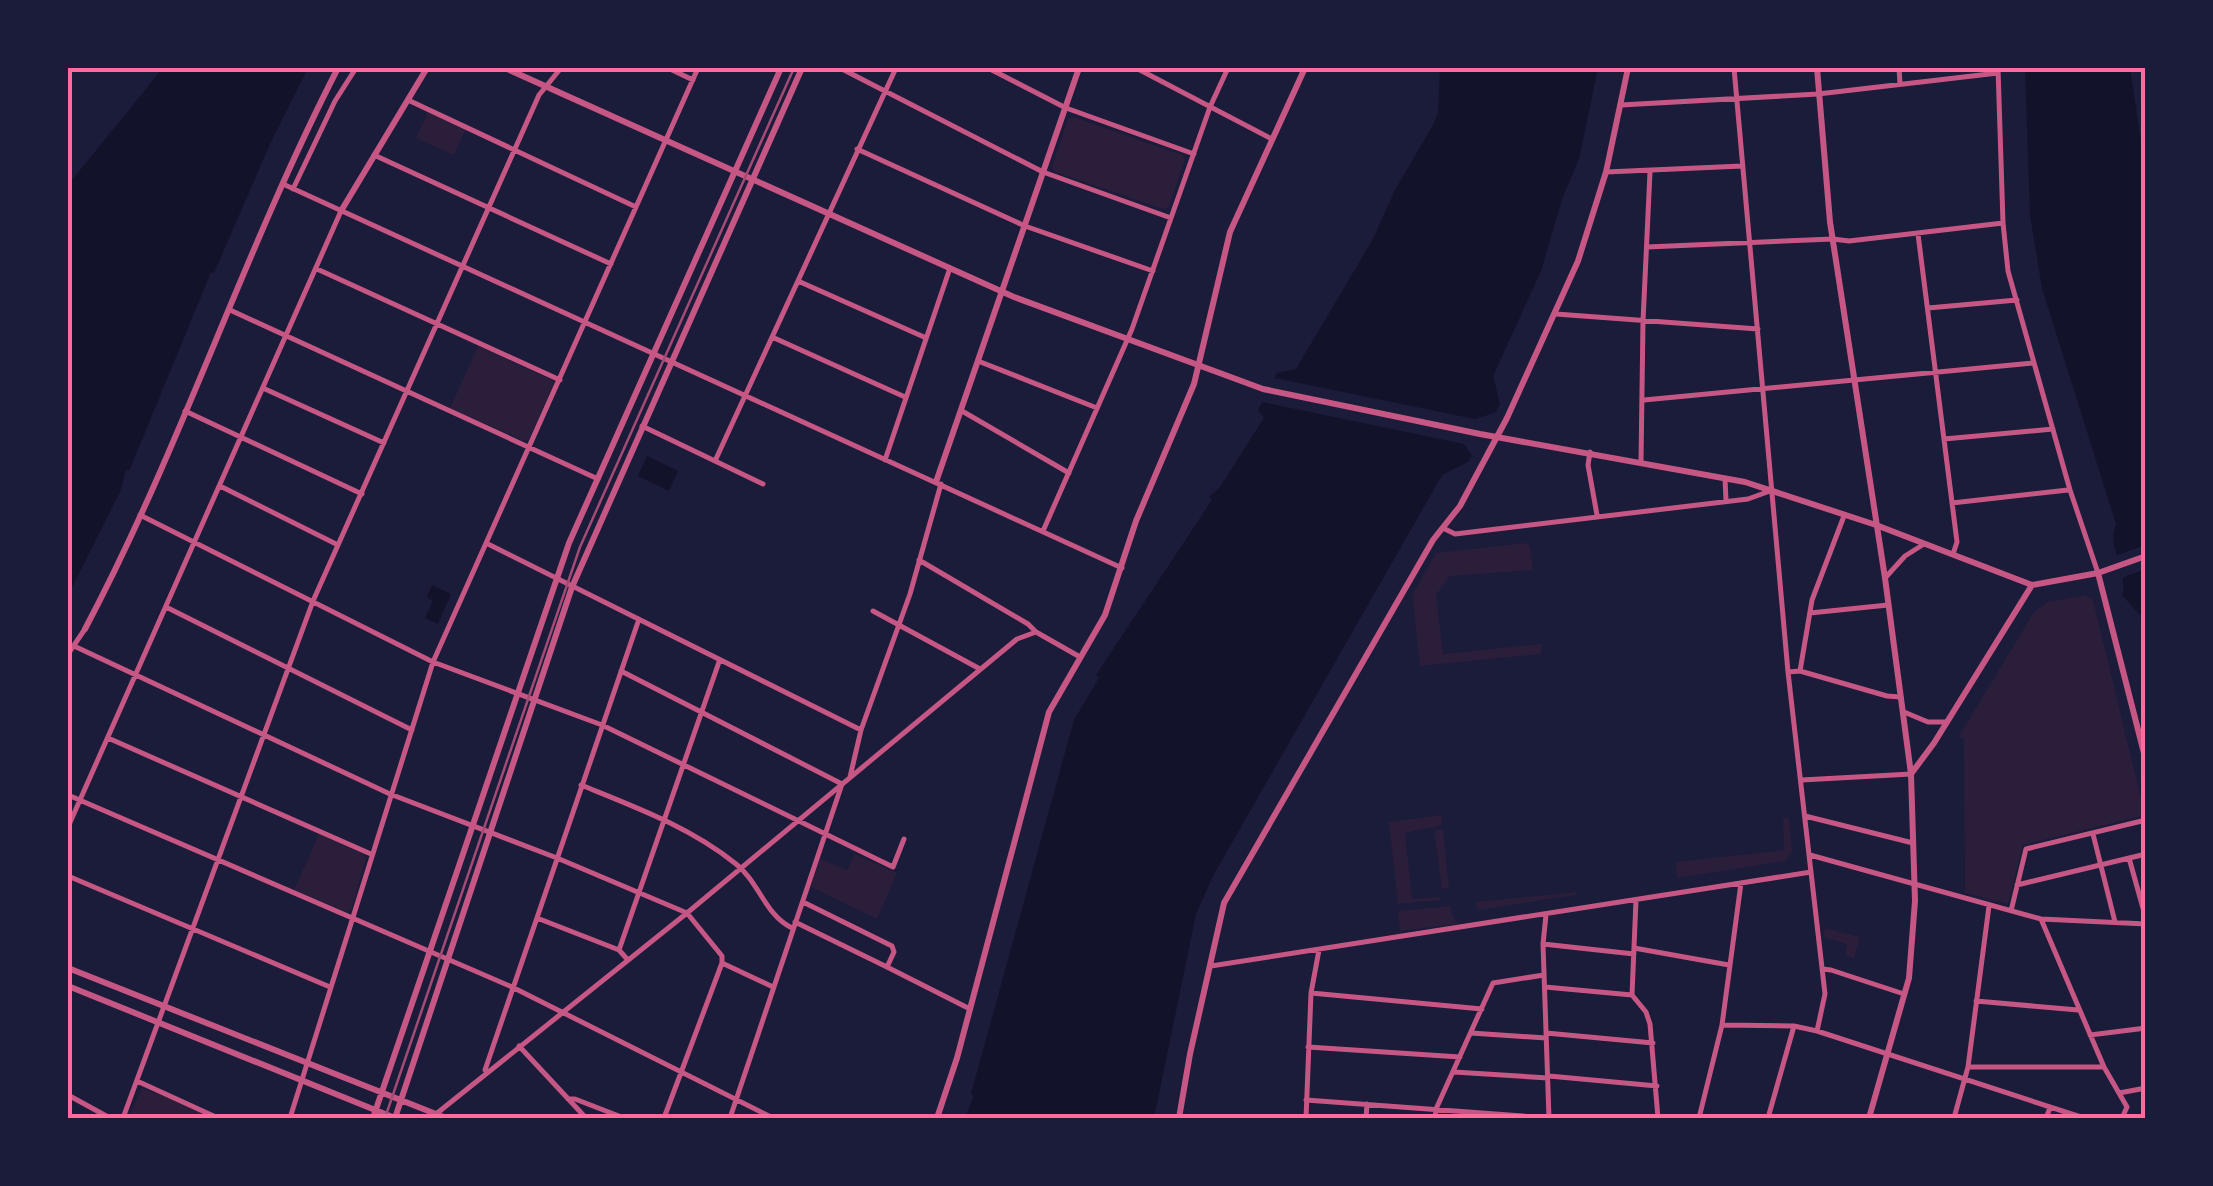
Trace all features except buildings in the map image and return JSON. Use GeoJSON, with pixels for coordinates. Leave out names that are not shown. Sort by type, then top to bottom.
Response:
{"type":"FeatureCollection","features":[{"type":"Feature","properties":{"kind":"street"},"geometry":{"type":"LineString","coordinates":[[68,654],[85,629],[140,515],[283,184],[338,68]]}},
{"type":"Feature","properties":{"kind":"street"},"geometry":{"type":"LineString","coordinates":[[293,189],[356,68]]}},
{"type":"Feature","properties":{"kind":"street"},"geometry":{"type":"LineString","coordinates":[[68,827],[342,211],[426,68]]}},
{"type":"Feature","properties":{"kind":"street"},"geometry":{"type":"LineString","coordinates":[[504,68],[1002,292],[1263,388],[1485,434],[1725,477],[1876,525],[2032,586],[2098,573],[2146,556]]}},
{"type":"Feature","properties":{"kind":"street"},"geometry":{"type":"LineString","coordinates":[[123,1118],[313,601],[515,149],[545,86],[560,68]]}},
{"type":"Feature","properties":{"kind":"street"},"geometry":{"type":"LineString","coordinates":[[668,68],[693,80]]}},
{"type":"Feature","properties":{"kind":"street"},"geometry":{"type":"LineString","coordinates":[[290,1118],[433,662],[698,68]]}},
{"type":"Feature","properties":{"kind":"street"},"geometry":{"type":"LineString","coordinates":[[374,1115],[556,579],[780,68]]}},
{"type":"Feature","properties":{"kind":"street"},"geometry":{"type":"LineString","coordinates":[[68,986],[374,1115],[395,1118],[572,587],[802,68]]}},
{"type":"Feature","properties":{"kind":"street"},"geometry":{"type":"LineString","coordinates":[[840,68],[1043,172],[1172,218]]}},
{"type":"Feature","properties":{"kind":"street"},"geometry":{"type":"LineString","coordinates":[[714,462],[896,68]]}},
{"type":"Feature","properties":{"kind":"street"},"geometry":{"type":"LineString","coordinates":[[988,68],[1066,108],[1194,154]]}},
{"type":"Feature","properties":{"kind":"street"},"geometry":{"type":"LineString","coordinates":[[850,777],[861,730],[919,560],[962,410],[1079,68]]}},
{"type":"Feature","properties":{"kind":"street"},"geometry":{"type":"LineString","coordinates":[[1136,68],[1272,139]]}},
{"type":"Feature","properties":{"kind":"street"},"geometry":{"type":"LineString","coordinates":[[1043,530],[1128,340],[1210,107],[1228,68]]}},
{"type":"Feature","properties":{"kind":"street"},"geometry":{"type":"LineString","coordinates":[[938,1118],[1050,712],[1105,615],[1136,521],[1175,432],[1198,366],[1230,232],[1305,68]]}},
{"type":"Feature","properties":{"kind":"street"},"geometry":{"type":"LineString","coordinates":[[1179,1118],[1224,904],[1442,528],[1460,506],[1556,314],[1584,246],[1606,172],[1628,68]]}},
{"type":"Feature","properties":{"kind":"street"},"geometry":{"type":"LineString","coordinates":[[1734,68],[1770,490],[1822,970],[1824,1009],[1817,1031]]}},
{"type":"Feature","properties":{"kind":"street"},"geometry":{"type":"LineString","coordinates":[[1817,68],[1833,239],[1911,774],[1913,938],[1905,994],[1868,1118]]}},
{"type":"Feature","properties":{"kind":"street"},"geometry":{"type":"LineString","coordinates":[[1899,68],[1900,84]]}},
{"type":"Feature","properties":{"kind":"street"},"geometry":{"type":"LineString","coordinates":[[1621,105],[1818,94],[1998,70],[2006,260],[2070,490],[2098,573],[2146,761]]}},
{"type":"Feature","properties":{"kind":"street"},"geometry":{"type":"LineString","coordinates":[[408,100],[636,207]]}},
{"type":"Feature","properties":{"kind":"street"},"geometry":{"type":"LineString","coordinates":[[857,149],[1025,226],[1153,271]]}},
{"type":"Feature","properties":{"kind":"street"},"geometry":{"type":"LineString","coordinates":[[374,155],[611,264]]}},
{"type":"Feature","properties":{"kind":"street"},"geometry":{"type":"LineString","coordinates":[[1606,172],[1742,166]]}},
{"type":"Feature","properties":{"kind":"street"},"geometry":{"type":"LineString","coordinates":[[1641,461],[1650,172]]}},
{"type":"Feature","properties":{"kind":"street"},"geometry":{"type":"LineString","coordinates":[[283,184],[1122,568]]}},
{"type":"Feature","properties":{"kind":"street"},"geometry":{"type":"LineString","coordinates":[[1646,248],[1849,241],[2003,223]]}},
{"type":"Feature","properties":{"kind":"street"},"geometry":{"type":"LineString","coordinates":[[1918,234],[1957,542],[1953,554]]}},
{"type":"Feature","properties":{"kind":"street"},"geometry":{"type":"LineString","coordinates":[[885,460],[950,268]]}},
{"type":"Feature","properties":{"kind":"street"},"geometry":{"type":"LineString","coordinates":[[317,269],[560,380]]}},
{"type":"Feature","properties":{"kind":"street"},"geometry":{"type":"LineString","coordinates":[[798,280],[924,336]]}},
{"type":"Feature","properties":{"kind":"street"},"geometry":{"type":"LineString","coordinates":[[1928,308],[2017,300]]}},
{"type":"Feature","properties":{"kind":"street"},"geometry":{"type":"LineString","coordinates":[[230,310],[598,479]]}},
{"type":"Feature","properties":{"kind":"street"},"geometry":{"type":"LineString","coordinates":[[1556,314],[1758,329]]}},
{"type":"Feature","properties":{"kind":"street"},"geometry":{"type":"LineString","coordinates":[[772,337],[905,397]]}},
{"type":"Feature","properties":{"kind":"street"},"geometry":{"type":"LineString","coordinates":[[978,361],[1097,408]]}},
{"type":"Feature","properties":{"kind":"street"},"geometry":{"type":"LineString","coordinates":[[1644,400],[2034,363]]}},
{"type":"Feature","properties":{"kind":"street"},"geometry":{"type":"LineString","coordinates":[[265,389],[384,444]]}},
{"type":"Feature","properties":{"kind":"street"},"geometry":{"type":"LineString","coordinates":[[962,410],[1069,474]]}},
{"type":"Feature","properties":{"kind":"street"},"geometry":{"type":"LineString","coordinates":[[185,412],[362,494]]}},
{"type":"Feature","properties":{"kind":"street"},"geometry":{"type":"LineString","coordinates":[[642,426],[763,484]]}},
{"type":"Feature","properties":{"kind":"street"},"geometry":{"type":"LineString","coordinates":[[1944,440],[2052,428]]}},
{"type":"Feature","properties":{"kind":"street"},"geometry":{"type":"LineString","coordinates":[[1590,452],[1588,465],[1596,515]]}},
{"type":"Feature","properties":{"kind":"street"},"geometry":{"type":"LineString","coordinates":[[1725,477],[1726,501]]}},
{"type":"Feature","properties":{"kind":"street"},"geometry":{"type":"LineString","coordinates":[[220,486],[338,545]]}},
{"type":"Feature","properties":{"kind":"street"},"geometry":{"type":"LineString","coordinates":[[1442,528],[1455,534],[1748,499],[1770,490]]}},
{"type":"Feature","properties":{"kind":"street"},"geometry":{"type":"LineString","coordinates":[[1952,503],[2070,490]]}},
{"type":"Feature","properties":{"kind":"street"},"geometry":{"type":"LineString","coordinates":[[140,515],[433,662],[602,725],[892,867],[904,839]]}},
{"type":"Feature","properties":{"kind":"street"},"geometry":{"type":"LineString","coordinates":[[1800,671],[1814,592],[1844,516]]}},
{"type":"Feature","properties":{"kind":"street"},"geometry":{"type":"LineString","coordinates":[[488,544],[861,730]]}},
{"type":"Feature","properties":{"kind":"street"},"geometry":{"type":"LineString","coordinates":[[1885,578],[1905,556],[1924,544]]}},
{"type":"Feature","properties":{"kind":"street"},"geometry":{"type":"LineString","coordinates":[[919,560],[1080,657]]}},
{"type":"Feature","properties":{"kind":"street"},"geometry":{"type":"LineString","coordinates":[[1911,774],[2032,586]]}},
{"type":"Feature","properties":{"kind":"street"},"geometry":{"type":"LineString","coordinates":[[1810,613],[1888,605]]}},
{"type":"Feature","properties":{"kind":"street"},"geometry":{"type":"LineString","coordinates":[[166,607],[412,730]]}},
{"type":"Feature","properties":{"kind":"street"},"geometry":{"type":"LineString","coordinates":[[873,611],[981,669]]}},
{"type":"Feature","properties":{"kind":"street"},"geometry":{"type":"LineString","coordinates":[[484,1074],[639,619]]}},
{"type":"Feature","properties":{"kind":"street"},"geometry":{"type":"LineString","coordinates":[[436,1114],[687,913],[1017,639],[1036,632]]}},
{"type":"Feature","properties":{"kind":"street"},"geometry":{"type":"LineString","coordinates":[[74,646],[390,794],[687,913],[722,956],[722,963],[664,1118]]}},
{"type":"Feature","properties":{"kind":"street"},"geometry":{"type":"LineString","coordinates":[[619,950],[719,662]]}},
{"type":"Feature","properties":{"kind":"street"},"geometry":{"type":"LineString","coordinates":[[620,671],[842,784]]}},
{"type":"Feature","properties":{"kind":"street"},"geometry":{"type":"LineString","coordinates":[[1788,672],[1800,671],[1886,696],[1902,696]]}},
{"type":"Feature","properties":{"kind":"street"},"geometry":{"type":"LineString","coordinates":[[1904,712],[1928,722],[1947,722]]}},
{"type":"Feature","properties":{"kind":"street"},"geometry":{"type":"LineString","coordinates":[[108,738],[371,854]]}},
{"type":"Feature","properties":{"kind":"street"},"geometry":{"type":"LineString","coordinates":[[1802,780],[1911,774]]}},
{"type":"Feature","properties":{"kind":"street"},"geometry":{"type":"LineString","coordinates":[[730,1118],[842,784]]}},
{"type":"Feature","properties":{"kind":"street"},"geometry":{"type":"LineString","coordinates":[[581,785],[702,838],[740,867],[778,922],[886,967],[970,1009]]}},
{"type":"Feature","properties":{"kind":"street"},"geometry":{"type":"LineString","coordinates":[[68,795],[512,988],[773,1118]]}},
{"type":"Feature","properties":{"kind":"street"},"geometry":{"type":"LineString","coordinates":[[1806,816],[1913,843]]}},
{"type":"Feature","properties":{"kind":"street"},"geometry":{"type":"LineString","coordinates":[[2011,912],[2026,849],[2146,820]]}},
{"type":"Feature","properties":{"kind":"street"},"geometry":{"type":"LineString","coordinates":[[2092,834],[2115,922]]}},
{"type":"Feature","properties":{"kind":"street"},"geometry":{"type":"LineString","coordinates":[[2017,885],[2146,854]]}},
{"type":"Feature","properties":{"kind":"street"},"geometry":{"type":"LineString","coordinates":[[1810,855],[2041,918],[2146,922],[2129,858]]}},
{"type":"Feature","properties":{"kind":"street"},"geometry":{"type":"LineString","coordinates":[[1211,966],[1812,872]]}},
{"type":"Feature","properties":{"kind":"street"},"geometry":{"type":"LineString","coordinates":[[68,876],[330,988]]}},
{"type":"Feature","properties":{"kind":"street"},"geometry":{"type":"LineString","coordinates":[[1698,1118],[1722,1025],[1741,883]]}},
{"type":"Feature","properties":{"kind":"street"},"geometry":{"type":"LineString","coordinates":[[1632,996],[1636,900]]}},
{"type":"Feature","properties":{"kind":"street"},"geometry":{"type":"LineString","coordinates":[[802,902],[892,946],[894,952],[886,967]]}},
{"type":"Feature","properties":{"kind":"street"},"geometry":{"type":"LineString","coordinates":[[1954,1118],[1966,1080],[1989,906]]}},
{"type":"Feature","properties":{"kind":"street"},"geometry":{"type":"LineString","coordinates":[[1306,1100],[1549,1118],[1543,944],[1546,914]]}},
{"type":"Feature","properties":{"kind":"street"},"geometry":{"type":"LineString","coordinates":[[536,918],[619,950],[628,959]]}},
{"type":"Feature","properties":{"kind":"street"},"geometry":{"type":"LineString","coordinates":[[2041,918],[2104,1067],[2126,1107],[2122,1118]]}},
{"type":"Feature","properties":{"kind":"street"},"geometry":{"type":"LineString","coordinates":[[1543,944],[1634,951],[1731,965]]}},
{"type":"Feature","properties":{"kind":"street"},"geometry":{"type":"LineString","coordinates":[[1306,1118],[1310,993],[1319,950]]}},
{"type":"Feature","properties":{"kind":"street"},"geometry":{"type":"LineString","coordinates":[[722,963],[774,987]]}},
{"type":"Feature","properties":{"kind":"street"},"geometry":{"type":"LineString","coordinates":[[68,968],[446,1118]]}},
{"type":"Feature","properties":{"kind":"street"},"geometry":{"type":"LineString","coordinates":[[1822,970],[1905,994]]}},
{"type":"Feature","properties":{"kind":"street"},"geometry":{"type":"LineString","coordinates":[[1435,1118],[1436,1108],[1494,982],[1544,975]]}},
{"type":"Feature","properties":{"kind":"street"},"geometry":{"type":"LineString","coordinates":[[1545,987],[1632,996],[1646,1012],[1653,1043],[1658,1118]]}},
{"type":"Feature","properties":{"kind":"street"},"geometry":{"type":"LineString","coordinates":[[1310,993],[1482,1010]]}},
{"type":"Feature","properties":{"kind":"street"},"geometry":{"type":"LineString","coordinates":[[1976,1001],[2080,1010]]}},
{"type":"Feature","properties":{"kind":"street"},"geometry":{"type":"LineString","coordinates":[[1722,1025],[1794,1026],[1817,1031],[2084,1118]]}},
{"type":"Feature","properties":{"kind":"street"},"geometry":{"type":"LineString","coordinates":[[1768,1118],[1794,1026]]}},
{"type":"Feature","properties":{"kind":"street"},"geometry":{"type":"LineString","coordinates":[[2090,1034],[2146,1028]]}},
{"type":"Feature","properties":{"kind":"street"},"geometry":{"type":"LineString","coordinates":[[1471,1033],[1653,1043]]}},
{"type":"Feature","properties":{"kind":"street"},"geometry":{"type":"LineString","coordinates":[[519,1046],[586,1118]]}},
{"type":"Feature","properties":{"kind":"street"},"geometry":{"type":"LineString","coordinates":[[1308,1047],[1460,1057]]}},
{"type":"Feature","properties":{"kind":"street"},"geometry":{"type":"LineString","coordinates":[[1968,1066],[2104,1067]]}},
{"type":"Feature","properties":{"kind":"street"},"geometry":{"type":"LineString","coordinates":[[1454,1072],[1657,1086]]}},
{"type":"Feature","properties":{"kind":"street"},"geometry":{"type":"LineString","coordinates":[[136,1081],[218,1118]]}},
{"type":"Feature","properties":{"kind":"street"},"geometry":{"type":"LineString","coordinates":[[2118,1093],[2146,1088]]}},
{"type":"Feature","properties":{"kind":"street"},"geometry":{"type":"LineString","coordinates":[[68,1095],[110,1118]]}},
{"type":"Feature","properties":{"kind":"street"},"geometry":{"type":"LineString","coordinates":[[568,1099],[624,1118]]}},
{"type":"Feature","properties":{"kind":"street"},"geometry":{"type":"LineString","coordinates":[[1366,1104],[1366,1118]]}},
{"type":"Feature","properties":{"kind":"street"},"geometry":{"type":"LineString","coordinates":[[2046,1118],[2050,1108]]}},
{"type":"Feature","properties":{"kind":"shaded area"},"geometry":{"type":"Polygon","coordinates":[[[163,68],[308,68],[214,273],[211,272],[120,492],[68,595],[68,185],[163,68]]]}},
{"type":"Feature","properties":{"kind":"shaded area"},"geometry":{"type":"Polygon","coordinates":[[[1440,68],[1598,68],[1579,159],[1562,199],[1541,271],[1493,376],[1500,404],[1468,462],[1442,475],[1214,874],[1196,914],[1154,1118],[965,1118],[1074,720],[1099,678],[1096,675],[1264,418],[1258,410],[1277,373],[1296,369],[1373,239],[1438,113],[1440,68]]]}},
{"type":"Feature","properties":{"kind":"shaded area"},"geometry":{"type":"Polygon","coordinates":[[[2025,68],[2130,68],[2146,202],[2145,636],[2140,615],[2122,595],[2123,577],[2114,542],[2116,524],[2042,288],[2030,215],[2025,68]]]}},
{"type":"Feature","properties":{"kind":"shaded area"},"geometry":{"type":"Polygon","coordinates":[[[428,112],[466,129],[454,155],[416,138],[428,112]]]}},
{"type":"Feature","properties":{"kind":"shaded area"},"geometry":{"type":"Polygon","coordinates":[[[1073,117],[1182,155],[1185,160],[1168,208],[1055,172],[1052,167],[1068,119],[1073,117]]]}},
{"type":"Feature","properties":{"kind":"shaded area"},"geometry":{"type":"Polygon","coordinates":[[[478,346],[552,380],[554,385],[529,439],[524,441],[450,408],[478,346]]]}},
{"type":"Feature","properties":{"kind":"shaded area"},"geometry":{"type":"Polygon","coordinates":[[[647,456],[678,471],[669,491],[638,476],[647,456]]]}},
{"type":"Feature","properties":{"kind":"shaded area"},"geometry":{"type":"Polygon","coordinates":[[[1526,543],[1533,570],[1450,576],[1436,595],[1443,654],[1541,644],[1541,654],[1420,666],[1412,595],[1436,553],[1526,543]]]}},
{"type":"Feature","properties":{"kind":"shaded area"},"geometry":{"type":"Polygon","coordinates":[[[432,585],[451,594],[438,624],[425,618],[433,601],[427,597],[432,585]]]}},
{"type":"Feature","properties":{"kind":"shaded area"},"geometry":{"type":"Polygon","coordinates":[[[2085,595],[2093,600],[2145,815],[2023,845],[2008,904],[1965,893],[1964,740],[1959,736],[2034,612],[2048,602],[2085,595]]]}},
{"type":"Feature","properties":{"kind":"shaded area"},"geometry":{"type":"Polygon","coordinates":[[[1441,815],[1442,825],[1405,833],[1412,899],[1440,900],[1398,904],[1389,822],[1441,815]]]}},
{"type":"Feature","properties":{"kind":"shaded area"},"geometry":{"type":"Polygon","coordinates":[[[1783,818],[1789,818],[1792,852],[1785,861],[1677,878],[1676,862],[1784,850],[1783,818]]]}},
{"type":"Feature","properties":{"kind":"shaded area"},"geometry":{"type":"Polygon","coordinates":[[[1443,829],[1449,888],[1442,889],[1434,830],[1443,829]]]}},
{"type":"Feature","properties":{"kind":"shaded area"},"geometry":{"type":"Polygon","coordinates":[[[319,834],[364,854],[366,859],[351,911],[294,890],[319,834]]]}},
{"type":"Feature","properties":{"kind":"shaded area"},"geometry":{"type":"Polygon","coordinates":[[[855,854],[897,873],[877,919],[811,887],[820,859],[847,870],[855,854]]]}},
{"type":"Feature","properties":{"kind":"shaded area"},"geometry":{"type":"Polygon","coordinates":[[[1577,892],[1478,910],[1475,902],[1577,892]]]}},
{"type":"Feature","properties":{"kind":"shaded area"},"geometry":{"type":"Polygon","coordinates":[[[1451,906],[1458,924],[1400,931],[1398,911],[1451,906]]]}},
{"type":"Feature","properties":{"kind":"shaded area"},"geometry":{"type":"Polygon","coordinates":[[[1825,928],[1860,937],[1854,958],[1845,955],[1847,944],[1823,937],[1825,928]]]}},
{"type":"Feature","properties":{"kind":"shaded area"},"geometry":{"type":"Polygon","coordinates":[[[142,1088],[207,1113],[214,1118],[128,1118],[142,1088]]]}},
{"type":"Feature","properties":{"kind":"pier"},"geometry":{"type":"Polygon","coordinates":[[[1270,377],[1475,419],[1497,412],[1473,457],[1464,444],[1257,401],[1270,377]]]}},
{"type":"Feature","properties":{"kind":"pier"},"geometry":{"type":"Polygon","coordinates":[[[2145,545],[2145,569],[2122,578],[2114,556],[2145,545]]]}},
{"type":"Feature","properties":{"kind":"tram line"},"geometry":{"type":"LineString","coordinates":[[385,1118],[580,547],[794,68]]}}]}
